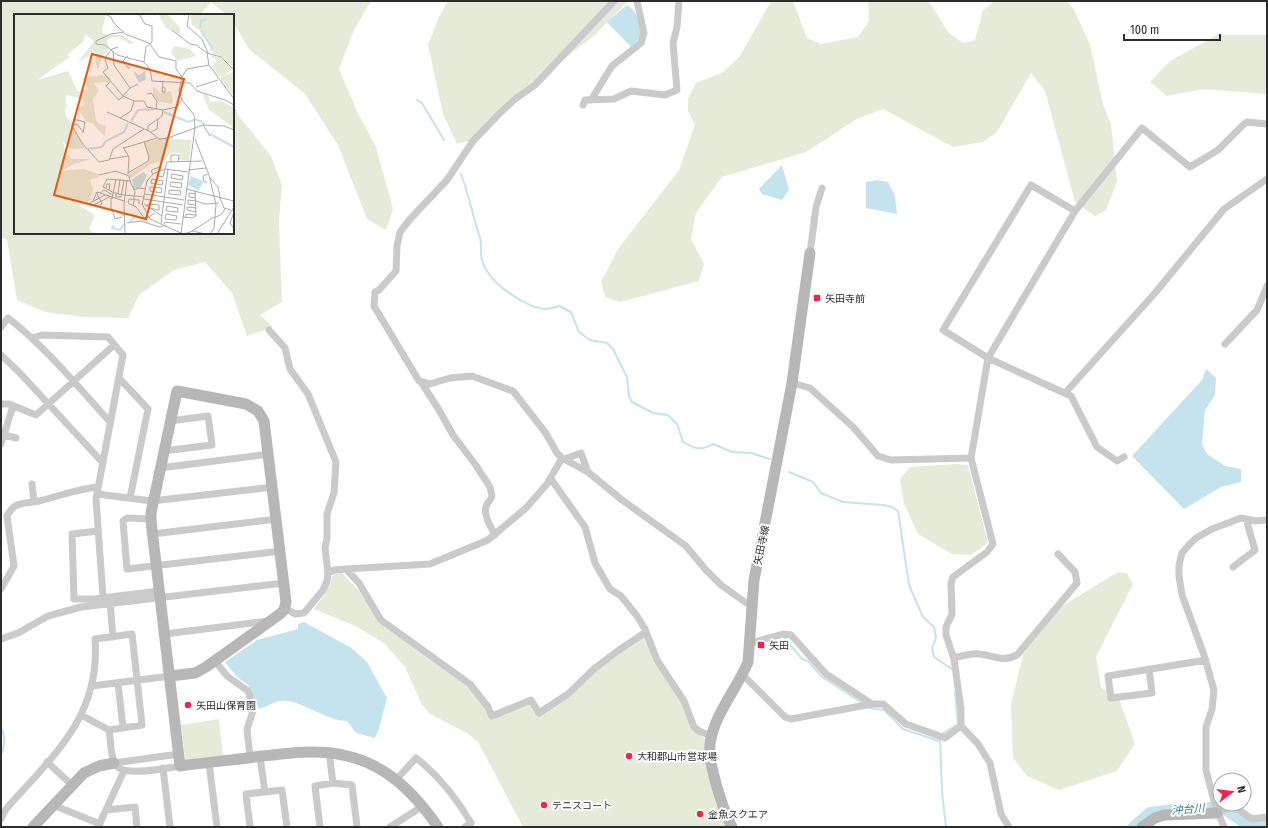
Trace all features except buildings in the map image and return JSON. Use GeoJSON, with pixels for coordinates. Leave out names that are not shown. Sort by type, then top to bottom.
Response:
{"type":"FeatureCollection","features":[{"type":"Feature","properties":{"kind":"street"},"geometry":{"type":"LineString","coordinates":[[496,535],[489,524],[486,512],[487,505],[492,496],[490,487],[475,464],[449,430],[439,410],[377,312],[373,301],[375,292],[396,271],[397,246],[400,232],[447,180],[473,142],[514,100],[535,85],[614,1]]}},
{"type":"Feature","properties":{"kind":"street"},"geometry":{"type":"LineString","coordinates":[[591,100],[612,66],[641,43],[644,33],[638,1]]}},
{"type":"Feature","properties":{"kind":"street"},"geometry":{"type":"LineString","coordinates":[[583,105],[585,100],[614,99],[631,91],[665,95],[676,90],[673,43],[677,27],[679,1]]}},
{"type":"Feature","properties":{"kind":"street"},"geometry":{"type":"LineString","coordinates":[[1009,827],[1001,814],[990,763],[978,744],[961,726],[961,709],[954,658],[946,635],[946,627],[952,614],[953,606],[950,583],[953,577],[987,552],[993,544],[971,458],[988,358],[1075,211],[1142,128],[1190,167],[1218,150],[1247,122],[1267,124]]}},
{"type":"Feature","properties":{"kind":"street"},"geometry":{"type":"LineString","coordinates":[[1066,392],[1155,293],[1224,209],[1267,179]]}},
{"type":"Feature","properties":{"kind":"street"},"geometry":{"type":"LineString","coordinates":[[1075,211],[1032,185],[944,330],[988,358],[1066,392],[1071,396],[1097,447],[1117,461],[1124,456]]}},
{"type":"Feature","properties":{"kind":"street"},"geometry":{"type":"LineString","coordinates":[[810,253],[816,207],[822,188]]}},
{"type":"Feature","properties":{"kind":"street","name":"矢田寺線"},"geometry":{"type":"LineString","coordinates":[[732,827],[725,813],[711,766],[709,749],[711,736],[720,715],[743,675],[748,662],[751,642],[752,607],[756,569],[777,468],[792,383],[810,253]]}},
{"type":"Feature","properties":{"kind":"street"},"geometry":{"type":"LineString","coordinates":[[1225,344],[1257,310],[1267,286]]}},
{"type":"Feature","properties":{"kind":"street"},"geometry":{"type":"LineString","coordinates":[[1,327],[8,318],[32,338],[110,422]]}},
{"type":"Feature","properties":{"kind":"street"},"geometry":{"type":"LineString","coordinates":[[269,330],[285,348],[290,369],[308,394],[334,457],[334,493],[327,509],[327,538],[325,544],[328,573],[327,581],[323,590],[304,613],[295,614],[285,608]]}},
{"type":"Feature","properties":{"kind":"street"},"geometry":{"type":"LineString","coordinates":[[32,338],[42,335],[108,337],[123,355],[98,491],[98,531],[103,597]]}},
{"type":"Feature","properties":{"kind":"street"},"geometry":{"type":"LineString","coordinates":[[1,404],[13,406],[36,415],[114,345]]}},
{"type":"Feature","properties":{"kind":"street"},"geometry":{"type":"LineString","coordinates":[[1,355],[49,404],[103,463]]}},
{"type":"Feature","properties":{"kind":"street"},"geometry":{"type":"LineString","coordinates":[[421,382],[430,384],[450,378],[472,376],[513,391],[545,432],[557,453],[564,459],[588,472],[622,500],[686,546],[713,577],[752,607]]}},
{"type":"Feature","properties":{"kind":"street"},"geometry":{"type":"LineString","coordinates":[[119,378],[148,409],[130,498]]}},
{"type":"Feature","properties":{"kind":"street"},"geometry":{"type":"LineString","coordinates":[[792,383],[810,388],[853,426],[878,456],[891,460],[971,458]]}},
{"type":"Feature","properties":{"kind":"street"},"geometry":{"type":"LineString","coordinates":[[92,686],[170,676],[195,672],[215,660],[270,621],[285,608],[286,602],[281,551],[264,420],[258,411],[246,404],[177,391],[152,501],[151,519],[170,676],[180,766]]}},
{"type":"Feature","properties":{"kind":"street"},"geometry":{"type":"LineString","coordinates":[[1,444],[13,406]]}},
{"type":"Feature","properties":{"kind":"street"},"geometry":{"type":"LineString","coordinates":[[163,451],[212,445],[208,416],[170,421]]}},
{"type":"Feature","properties":{"kind":"street"},"geometry":{"type":"LineString","coordinates":[[4,435],[16,438]]}},
{"type":"Feature","properties":{"kind":"street"},"geometry":{"type":"LineString","coordinates":[[328,573],[334,570],[346,568],[430,564],[488,540],[496,535],[526,508],[551,479],[564,459],[581,453],[588,472]]}},
{"type":"Feature","properties":{"kind":"street"},"geometry":{"type":"LineString","coordinates":[[160,468],[269,454]]}},
{"type":"Feature","properties":{"kind":"street"},"geometry":{"type":"LineString","coordinates":[[551,479],[585,527],[595,563],[610,589],[621,596],[637,616],[646,632],[657,660],[684,701],[694,727],[698,731],[711,736]]}},
{"type":"Feature","properties":{"kind":"street"},"geometry":{"type":"LineString","coordinates":[[32,484],[34,502]]}},
{"type":"Feature","properties":{"kind":"street"},"geometry":{"type":"LineString","coordinates":[[1,518],[8,514],[16,506],[72,491],[98,491],[152,501],[273,487]]}},
{"type":"Feature","properties":{"kind":"street"},"geometry":{"type":"LineString","coordinates":[[1,589],[14,566],[8,514]]}},
{"type":"Feature","properties":{"kind":"street"},"geometry":{"type":"LineString","coordinates":[[151,519],[127,518],[123,521],[127,569],[281,551]]}},
{"type":"Feature","properties":{"kind":"street"},"geometry":{"type":"LineString","coordinates":[[153,534],[277,519]]}},
{"type":"Feature","properties":{"kind":"street"},"geometry":{"type":"LineString","coordinates":[[1233,567],[1255,550],[1246,519]]}},
{"type":"Feature","properties":{"kind":"street"},"geometry":{"type":"LineString","coordinates":[[1212,787],[1206,770],[1206,727],[1212,709],[1214,690],[1206,660],[1182,595],[1178,576],[1179,565],[1182,553],[1196,538],[1232,520],[1267,520]]}},
{"type":"Feature","properties":{"kind":"street"},"geometry":{"type":"LineString","coordinates":[[98,531],[72,534],[74,599],[160,594],[284,583]]}},
{"type":"Feature","properties":{"kind":"street"},"geometry":{"type":"LineString","coordinates":[[954,658],[971,654],[981,654],[1008,659],[1017,655],[1077,583],[1076,572],[1058,554]]}},
{"type":"Feature","properties":{"kind":"street"},"geometry":{"type":"LineString","coordinates":[[346,568],[360,583],[381,620],[470,684],[488,707],[492,716],[531,700],[539,713],[568,694],[595,668],[613,654],[646,632]]}},
{"type":"Feature","properties":{"kind":"street"},"geometry":{"type":"LineString","coordinates":[[1,639],[18,633],[48,616],[81,607],[160,594]]}},
{"type":"Feature","properties":{"kind":"street"},"geometry":{"type":"LineString","coordinates":[[110,603],[113,637]]}},
{"type":"Feature","properties":{"kind":"street"},"geometry":{"type":"LineString","coordinates":[[164,634],[270,621]]}},
{"type":"Feature","properties":{"kind":"street"},"geometry":{"type":"LineString","coordinates":[[1,819],[6,809],[69,737],[81,715],[92,686],[95,667],[95,639],[132,634],[142,725],[109,730],[81,715]]}},
{"type":"Feature","properties":{"kind":"street"},"geometry":{"type":"LineString","coordinates":[[751,642],[783,634],[791,634],[826,674],[867,704]]}},
{"type":"Feature","properties":{"kind":"street"},"geometry":{"type":"LineString","coordinates":[[215,660],[227,676],[248,691],[253,711],[247,729],[265,792]]}},
{"type":"Feature","properties":{"kind":"street"},"geometry":{"type":"LineString","coordinates":[[1149,669],[1152,693],[1111,698],[1108,676],[1149,669],[1206,660]]}},
{"type":"Feature","properties":{"kind":"street"},"geometry":{"type":"LineString","coordinates":[[743,675],[785,717],[791,718],[867,704],[883,704],[906,724],[924,729],[940,737],[945,738],[961,726]]}},
{"type":"Feature","properties":{"kind":"street"},"geometry":{"type":"LineString","coordinates":[[118,683],[123,728]]}},
{"type":"Feature","properties":{"kind":"street"},"geometry":{"type":"LineString","coordinates":[[109,730],[114,763],[124,771],[132,772],[303,752],[329,752],[354,758],[379,768],[410,790],[438,827]]}},
{"type":"Feature","properties":{"kind":"street"},"geometry":{"type":"LineString","coordinates":[[329,752],[333,783]]}},
{"type":"Feature","properties":{"kind":"street"},"geometry":{"type":"LineString","coordinates":[[33,827],[84,773],[99,766],[114,763],[179,754]]}},
{"type":"Feature","properties":{"kind":"street"},"geometry":{"type":"LineString","coordinates":[[396,780],[416,758],[435,776],[460,807],[471,823],[465,827]]}},
{"type":"Feature","properties":{"kind":"street"},"geometry":{"type":"LineString","coordinates":[[47,762],[72,784]]}},
{"type":"Feature","properties":{"kind":"street"},"geometry":{"type":"LineString","coordinates":[[209,763],[217,827]]}},
{"type":"Feature","properties":{"kind":"street"},"geometry":{"type":"LineString","coordinates":[[163,768],[170,827]]}},
{"type":"Feature","properties":{"kind":"street"},"geometry":{"type":"LineString","coordinates":[[53,805],[99,826],[124,771]]}},
{"type":"Feature","properties":{"kind":"street"},"geometry":{"type":"LineString","coordinates":[[320,827],[315,786],[333,783],[352,784],[356,827]]}},
{"type":"Feature","properties":{"kind":"street"},"geometry":{"type":"LineString","coordinates":[[250,827],[246,794],[282,790],[287,827]]}},
{"type":"Feature","properties":{"kind":"street"},"geometry":{"type":"LineString","coordinates":[[390,827],[423,806]]}},
{"type":"Feature","properties":{"kind":"street"},"geometry":{"type":"LineString","coordinates":[[106,810],[135,807],[137,827]]}},
{"type":"Feature","properties":{"kind":"street"},"geometry":{"type":"LineString","coordinates":[[1142,827],[1155,818],[1164,815],[1212,810]]}},
{"type":"Feature","properties":{"kind":"street"},"geometry":{"type":"LineString","coordinates":[[1221,812],[1224,827]]}},
{"type":"Feature","properties":{"kind":"street"},"geometry":{"type":"LineString","coordinates":[[1242,812],[1252,819],[1267,817]]}},
{"type":"Feature","properties":{"kind":"green space"},"geometry":{"type":"Polygon","coordinates":[[[1,1],[371,1],[354,30],[339,69],[357,111],[376,147],[393,209],[386,230],[367,219],[338,145],[305,94],[249,49],[234,24],[234,14],[226,14],[211,2],[201,14],[14,14],[14,234],[234,234],[234,105],[238,115],[271,156],[282,185],[279,220],[282,302],[260,315],[273,327],[247,336],[232,293],[205,262],[174,270],[139,295],[128,318],[84,317],[45,312],[17,300],[7,240],[1,237],[1,1]]]}},
{"type":"Feature","properties":{"kind":"green space"},"geometry":{"type":"Polygon","coordinates":[[[448,1],[628,1],[595,35],[569,55],[469,141],[457,144],[443,114],[428,45],[439,17],[448,1]]]}},
{"type":"Feature","properties":{"kind":"green space"},"geometry":{"type":"Polygon","coordinates":[[[771,1],[793,1],[807,38],[821,44],[858,37],[869,21],[868,1],[929,1],[948,32],[963,43],[975,40],[983,10],[994,1],[1067,1],[1074,10],[1090,44],[1103,104],[1111,124],[1117,182],[1106,210],[1095,216],[1075,202],[1045,91],[1031,73],[997,132],[983,142],[953,147],[883,109],[857,119],[806,152],[722,177],[696,213],[691,239],[704,264],[699,281],[620,302],[605,297],[601,282],[618,249],[679,170],[695,125],[688,111],[688,98],[696,83],[722,73],[740,56],[771,1]]]}},
{"type":"Feature","properties":{"kind":"green space"},"geometry":{"type":"Polygon","coordinates":[[[1217,35],[1267,35],[1267,94],[1203,89],[1167,96],[1150,82],[1170,61],[1217,35]]]}},
{"type":"Feature","properties":{"kind":"green space"},"geometry":{"type":"Polygon","coordinates":[[[956,464],[968,465],[988,543],[971,555],[952,554],[918,534],[904,504],[900,479],[910,467],[956,464]]]}},
{"type":"Feature","properties":{"kind":"green space"},"geometry":{"type":"Polygon","coordinates":[[[341,572],[364,596],[384,625],[475,691],[494,718],[530,702],[540,716],[572,695],[599,668],[646,636],[681,701],[694,730],[705,739],[705,758],[727,827],[523,827],[478,742],[467,733],[430,714],[422,705],[405,667],[384,643],[355,626],[314,609],[325,594],[334,574],[341,572]]]}},
{"type":"Feature","properties":{"kind":"green space"},"geometry":{"type":"Polygon","coordinates":[[[1118,572],[1127,573],[1133,584],[1096,657],[1101,687],[1120,701],[1135,744],[1117,771],[1059,790],[1027,776],[1013,758],[1011,705],[1023,654],[1057,609],[1118,572]]]}},
{"type":"Feature","properties":{"kind":"green space"},"geometry":{"type":"Polygon","coordinates":[[[219,719],[223,757],[189,762],[185,758],[181,725],[219,719]]]}},
{"type":"Feature","properties":{"kind":"water"},"geometry":{"type":"Polygon","coordinates":[[[627,5],[636,14],[641,28],[640,37],[631,47],[607,22],[627,5]]]}},
{"type":"Feature","properties":{"kind":"water"},"geometry":{"type":"Polygon","coordinates":[[[782,165],[789,190],[782,200],[762,194],[759,189],[782,165]]]}},
{"type":"Feature","properties":{"kind":"water"},"geometry":{"type":"Polygon","coordinates":[[[877,180],[888,182],[895,196],[897,214],[866,208],[866,182],[877,180]]]}},
{"type":"Feature","properties":{"kind":"water"},"geometry":{"type":"Polygon","coordinates":[[[1206,369],[1216,378],[1215,395],[1205,410],[1202,444],[1207,454],[1225,466],[1241,469],[1241,482],[1221,487],[1184,509],[1132,456],[1202,380],[1206,369]]]}},
{"type":"Feature","properties":{"kind":"water"},"geometry":{"type":"Polygon","coordinates":[[[304,622],[350,647],[367,662],[387,698],[379,729],[375,738],[356,733],[347,721],[330,717],[296,703],[280,701],[259,709],[248,685],[237,677],[225,662],[257,640],[298,629],[298,624],[304,622]]]}},
{"type":"Feature","properties":{"kind":"waterway"},"geometry":{"type":"LineString","coordinates":[[417,100],[422,103],[444,140]]}},
{"type":"Feature","properties":{"kind":"waterway"},"geometry":{"type":"LineString","coordinates":[[461,174],[480,238],[481,255],[484,267],[498,284],[531,306],[545,309],[559,306],[571,312],[579,332],[590,340],[607,343],[613,349],[627,377],[629,396],[632,402],[653,413],[668,415],[677,424],[683,442],[698,448],[705,448],[713,444],[732,452],[751,453],[770,459]]}},
{"type":"Feature","properties":{"kind":"waterway"},"geometry":{"type":"LineString","coordinates":[[789,472],[813,482],[821,493],[843,502],[883,505],[892,507],[898,511],[909,585],[923,617],[934,627],[936,638],[932,648],[934,657],[952,669]]}},
{"type":"Feature","properties":{"kind":"waterway"},"geometry":{"type":"LineString","coordinates":[[784,637],[802,659],[808,661],[822,677],[862,703]]}},
{"type":"Feature","properties":{"kind":"waterway"},"geometry":{"type":"LineString","coordinates":[[942,734],[958,724],[955,693]]}},
{"type":"Feature","properties":{"kind":"waterway"},"geometry":{"type":"LineString","coordinates":[[869,708],[884,710],[903,729],[939,741]]}},
{"type":"Feature","properties":{"kind":"waterway"},"geometry":{"type":"LineString","coordinates":[[1,728],[4,735],[1,755]]}},
{"type":"Feature","properties":{"kind":"waterway"},"geometry":{"type":"LineString","coordinates":[[940,738],[942,792],[946,827]]}},
{"type":"Feature","properties":{"kind":"waterway","name":"沖台川"},"geometry":{"type":"LineString","coordinates":[[1195,809],[1222,807],[1250,826],[1267,823]]}},
{"type":"Feature","properties":{"kind":"waterway","name":"沖台川"},"geometry":{"type":"LineString","coordinates":[[1134,827],[1150,813],[1175,810]]}},
{"type":"Feature","properties":{"kind":"place","name":"矢田寺前"},"geometry":{"type":"Point","coordinates":[817,298]}},
{"type":"Feature","properties":{"kind":"place","name":"矢田"},"geometry":{"type":"Point","coordinates":[761,645]}},
{"type":"Feature","properties":{"kind":"place","name":"矢田山保育園"},"geometry":{"type":"Point","coordinates":[188,705]}},
{"type":"Feature","properties":{"kind":"place","name":"大和郡山市営球場"},"geometry":{"type":"Point","coordinates":[629,756]}},
{"type":"Feature","properties":{"kind":"place","name":"テニスコート"},"geometry":{"type":"Point","coordinates":[544,805]}},
{"type":"Feature","properties":{"kind":"place","name":"金魚スクエア"},"geometry":{"type":"Point","coordinates":[700,814]}}]}
